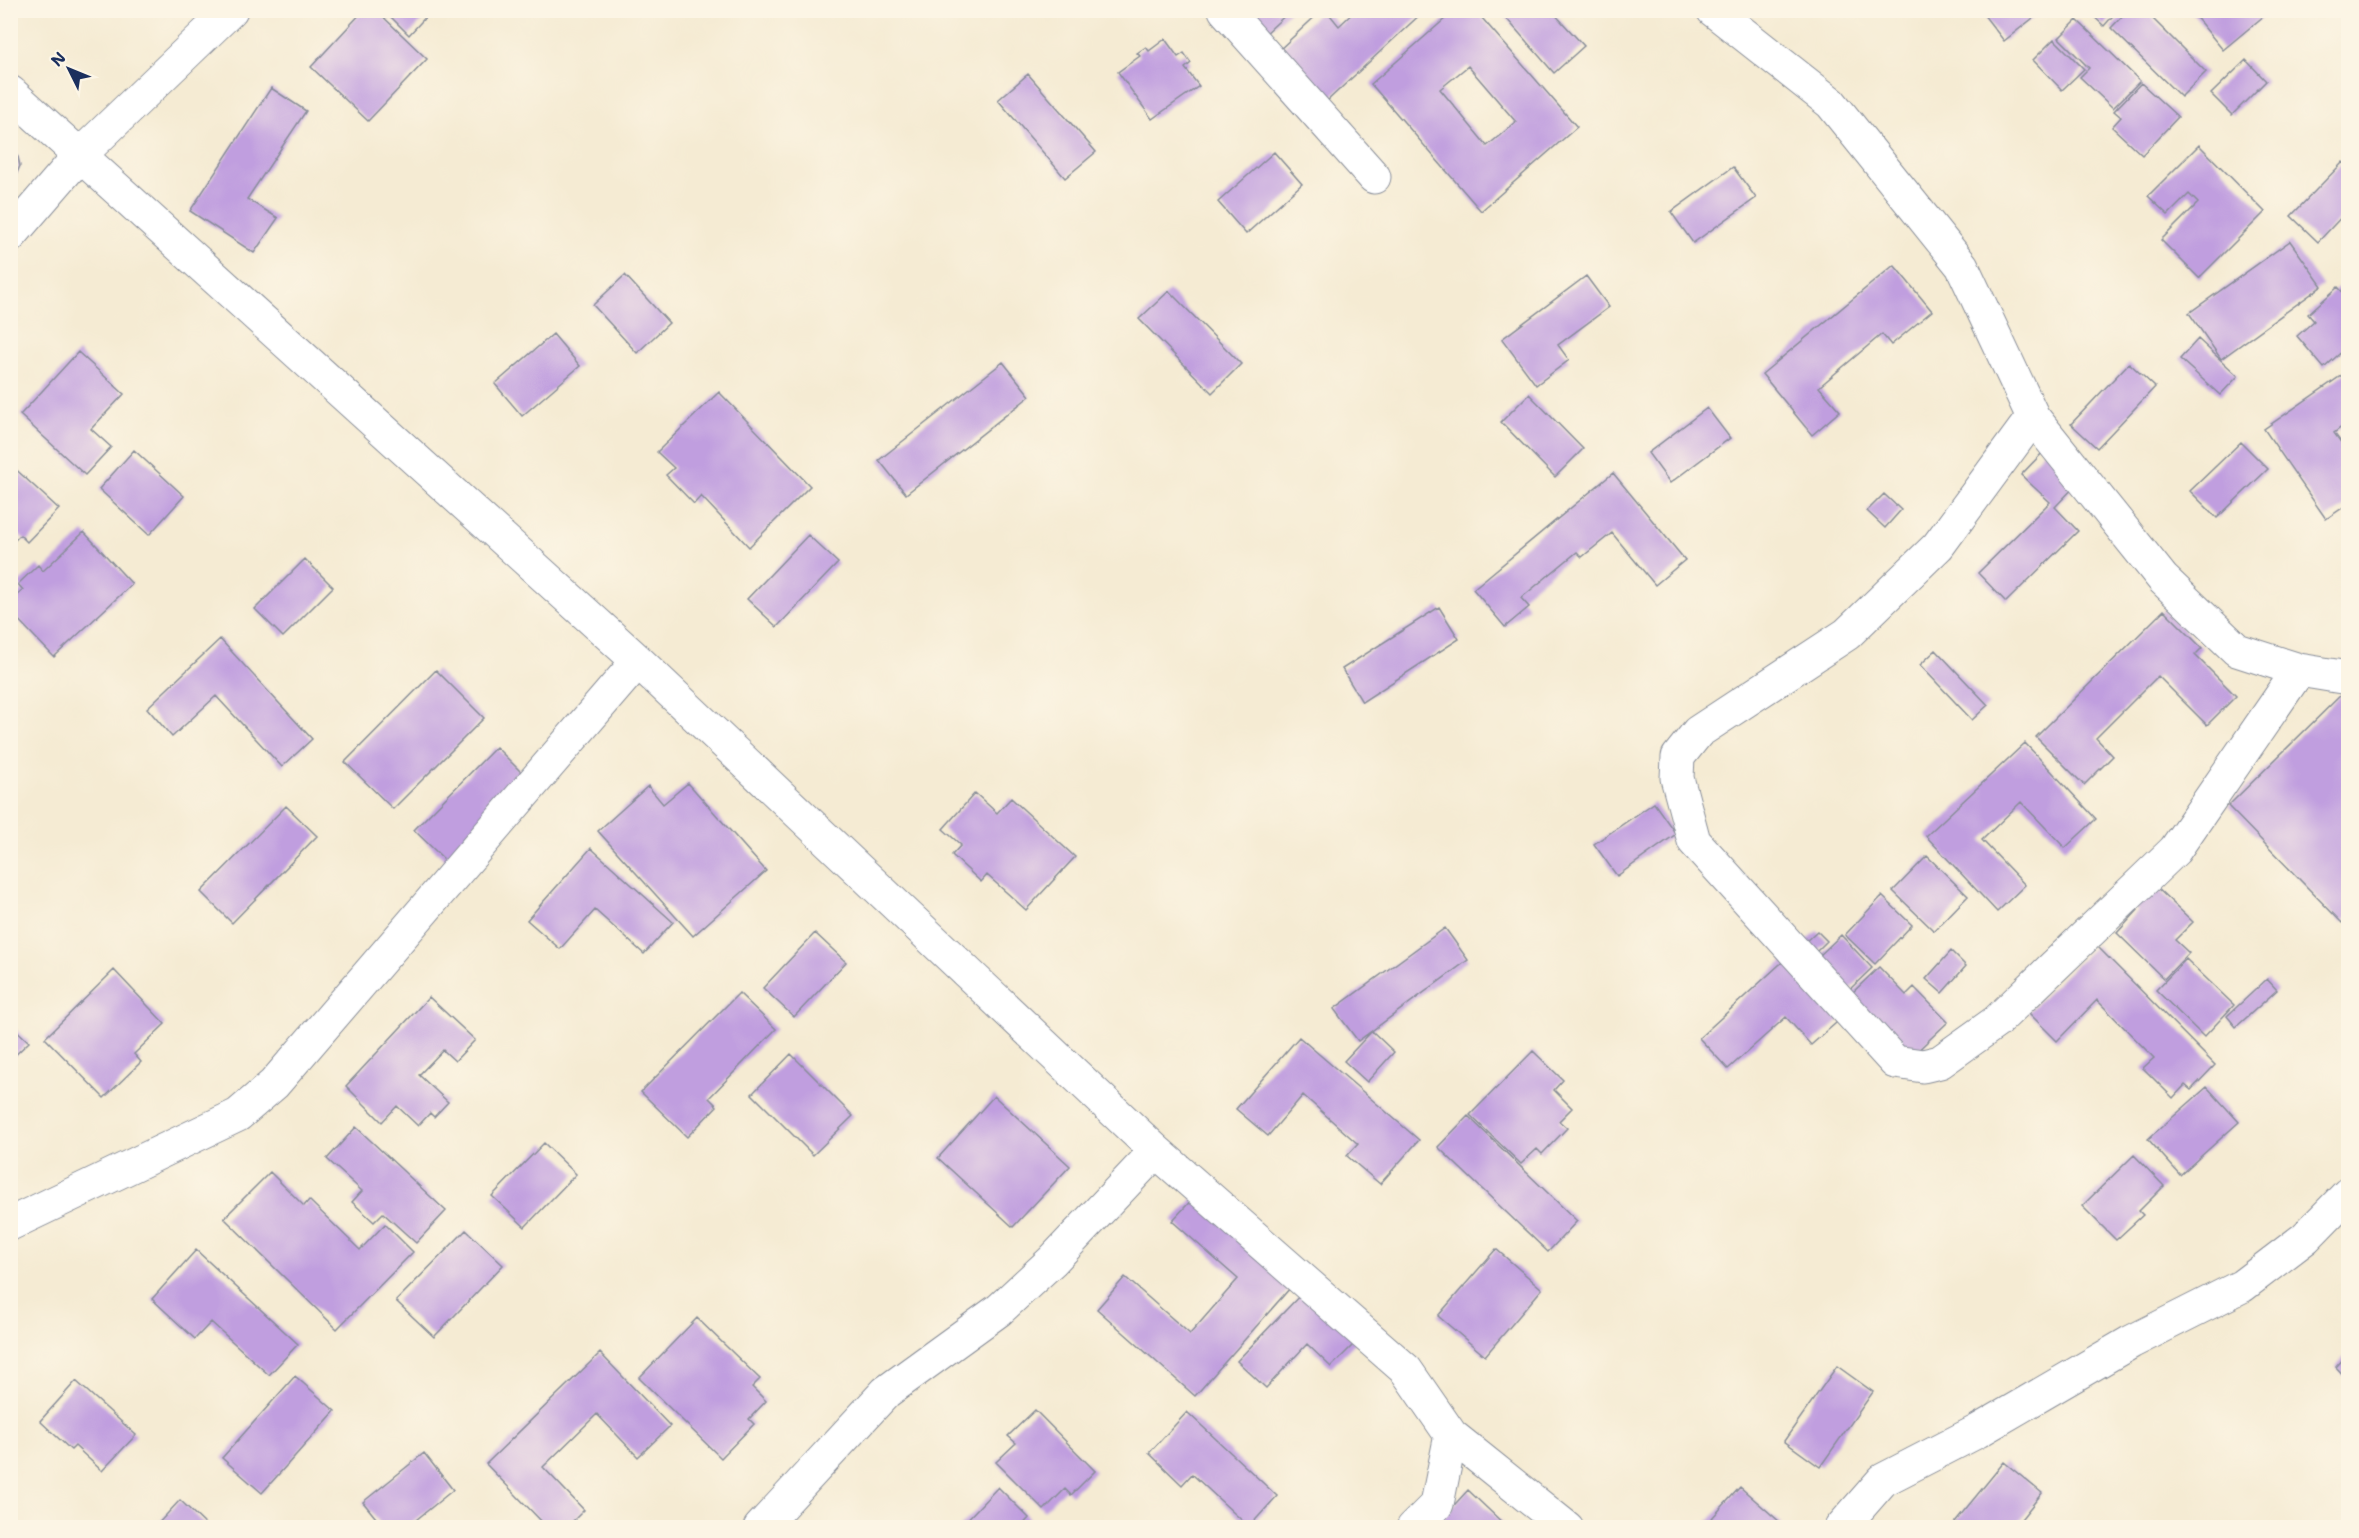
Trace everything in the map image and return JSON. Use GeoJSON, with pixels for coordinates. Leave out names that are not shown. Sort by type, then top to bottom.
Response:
{"type":"FeatureCollection","features":[{"type":"Feature","properties":{"kind":"street"},"geometry":{"type":"LineString","coordinates":[[10,236],[80,155],[231,10]]}},
{"type":"Feature","properties":{"kind":"street"},"geometry":{"type":"LineString","coordinates":[[1225,10],[1374,177]]}},
{"type":"Feature","properties":{"kind":"street"},"geometry":{"type":"LineString","coordinates":[[1713,10],[1830,103],[1962,266],[2033,417],[2163,579],[2237,650],[2299,670],[2349,678]]}},
{"type":"Feature","properties":{"kind":"street"},"geometry":{"type":"LineString","coordinates":[[10,92],[638,661],[1156,1151],[1406,1370],[1451,1435],[1567,1527]]}},
{"type":"Feature","properties":{"kind":"street"},"geometry":{"type":"LineString","coordinates":[[2033,417],[1938,546],[1847,634],[1698,732],[1678,757],[1677,778],[1694,841],[1895,1062],[1923,1066],[1940,1062],[1996,1022],[2175,850],[2299,670]]}},
{"type":"Feature","properties":{"kind":"street"},"geometry":{"type":"LineString","coordinates":[[10,1224],[238,1115],[274,1084],[638,661]]}},
{"type":"Feature","properties":{"kind":"street"},"geometry":{"type":"LineString","coordinates":[[760,1527],[886,1392],[999,1310],[1052,1261],[1156,1151]]}},
{"type":"Feature","properties":{"kind":"street"},"geometry":{"type":"LineString","coordinates":[[1841,1527],[1883,1480],[1978,1431],[2131,1342],[2242,1286],[2305,1238],[2349,1194]]}},
{"type":"Feature","properties":{"kind":"street"},"geometry":{"type":"LineString","coordinates":[[1413,1527],[1437,1504],[1451,1435]]}},
{"type":"Feature","properties":{"kind":"building"},"geometry":{"type":"Polygon","coordinates":[[[364,10],[376,10],[427,59],[368,121],[311,67],[364,10]]]}},
{"type":"Feature","properties":{"kind":"building"},"geometry":{"type":"Polygon","coordinates":[[[390,10],[432,10],[409,35],[388,14],[390,10]]]}},
{"type":"Feature","properties":{"kind":"building"},"geometry":{"type":"Polygon","coordinates":[[[1241,10],[1291,10],[1264,35],[1241,10]]]}},
{"type":"Feature","properties":{"kind":"building"},"geometry":{"type":"Polygon","coordinates":[[[1322,10],[1326,10],[1339,26],[1356,10],[1425,10],[1326,102],[1278,51],[1322,10]]]}},
{"type":"Feature","properties":{"kind":"building"},"geometry":{"type":"Polygon","coordinates":[[[1455,10],[1475,10],[1577,127],[1481,211],[1371,84],[1455,10]],[[1468,66],[1440,89],[1487,146],[1516,122],[1468,66]]]}},
{"type":"Feature","properties":{"kind":"building"},"geometry":{"type":"Polygon","coordinates":[[[1499,10],[1551,10],[1584,46],[1554,73],[1499,10]]]}},
{"type":"Feature","properties":{"kind":"building"},"geometry":{"type":"Polygon","coordinates":[[[1980,10],[2035,10],[2038,14],[2004,41],[1980,10]]]}},
{"type":"Feature","properties":{"kind":"building"},"geometry":{"type":"Polygon","coordinates":[[[2087,10],[2118,10],[2104,26],[2087,10]]]}},
{"type":"Feature","properties":{"kind":"building"},"geometry":{"type":"Polygon","coordinates":[[[2128,10],[2144,10],[2206,72],[2181,97],[2111,28],[2128,10]]]}},
{"type":"Feature","properties":{"kind":"building"},"geometry":{"type":"Polygon","coordinates":[[[2190,10],[2271,10],[2223,50],[2190,10]]]}},
{"type":"Feature","properties":{"kind":"building"},"geometry":{"type":"Polygon","coordinates":[[[2077,20],[2140,81],[2113,108],[2080,77],[2089,68],[2059,38],[2077,20]]]}},
{"type":"Feature","properties":{"kind":"building"},"geometry":{"type":"Polygon","coordinates":[[[1165,39],[1178,57],[1184,53],[1191,63],[1185,68],[1199,86],[1152,119],[1118,72],[1140,56],[1137,53],[1146,47],[1149,51],[1165,39]]]}},
{"type":"Feature","properties":{"kind":"building"},"geometry":{"type":"Polygon","coordinates":[[[2054,39],[2084,69],[2062,90],[2033,60],[2054,39]]]}},
{"type":"Feature","properties":{"kind":"building"},"geometry":{"type":"Polygon","coordinates":[[[2246,60],[2266,81],[2232,115],[2211,94],[2246,60]]]}},
{"type":"Feature","properties":{"kind":"building"},"geometry":{"type":"Polygon","coordinates":[[[1028,74],[1096,152],[1065,178],[998,100],[1028,74]]]}},
{"type":"Feature","properties":{"kind":"building"},"geometry":{"type":"Polygon","coordinates":[[[2141,83],[2178,117],[2142,155],[2112,127],[2121,117],[2114,111],[2141,83]]]}},
{"type":"Feature","properties":{"kind":"building"},"geometry":{"type":"Polygon","coordinates":[[[271,88],[306,111],[247,199],[278,218],[254,253],[190,211],[271,88]]]}},
{"type":"Feature","properties":{"kind":"building"},"geometry":{"type":"Polygon","coordinates":[[[2199,145],[2265,212],[2199,278],[2161,240],[2198,203],[2189,194],[2168,215],[2148,196],[2199,145]]]}},
{"type":"Feature","properties":{"kind":"building"},"geometry":{"type":"Polygon","coordinates":[[[10,148],[18,157],[20,166],[16,175],[10,180],[10,148]]]}},
{"type":"Feature","properties":{"kind":"building"},"geometry":{"type":"Polygon","coordinates":[[[1274,152],[1302,184],[1246,234],[1218,202],[1274,152]]]}},
{"type":"Feature","properties":{"kind":"building"},"geometry":{"type":"Polygon","coordinates":[[[2343,162],[2348,167],[2348,210],[2318,242],[2291,216],[2343,162]]]}},
{"type":"Feature","properties":{"kind":"building"},"geometry":{"type":"Polygon","coordinates":[[[1733,167],[1756,198],[1693,243],[1671,212],[1733,167]]]}},
{"type":"Feature","properties":{"kind":"building"},"geometry":{"type":"Polygon","coordinates":[[[2290,241],[2322,286],[2221,359],[2189,313],[2290,241]]]}},
{"type":"Feature","properties":{"kind":"building"},"geometry":{"type":"Polygon","coordinates":[[[1894,265],[1932,311],[1891,345],[1882,334],[1819,387],[1840,411],[1812,435],[1762,374],[1894,265]]]}},
{"type":"Feature","properties":{"kind":"building"},"geometry":{"type":"Polygon","coordinates":[[[625,275],[669,323],[637,353],[593,305],[625,275]]]}},
{"type":"Feature","properties":{"kind":"building"},"geometry":{"type":"Polygon","coordinates":[[[1586,276],[1609,307],[1558,345],[1569,360],[1536,385],[1502,339],[1586,276]]]}},
{"type":"Feature","properties":{"kind":"building"},"geometry":{"type":"Polygon","coordinates":[[[2338,287],[2348,298],[2348,346],[2324,368],[2297,336],[2314,321],[2308,314],[2338,287]]]}},
{"type":"Feature","properties":{"kind":"building"},"geometry":{"type":"Polygon","coordinates":[[[1169,291],[1241,364],[1212,393],[1139,319],[1169,291]]]}},
{"type":"Feature","properties":{"kind":"building"},"geometry":{"type":"Polygon","coordinates":[[[553,334],[580,366],[522,416],[495,384],[553,334]]]}},
{"type":"Feature","properties":{"kind":"building"},"geometry":{"type":"Polygon","coordinates":[[[2198,339],[2238,376],[2220,395],[2180,359],[2198,339]]]}},
{"type":"Feature","properties":{"kind":"building"},"geometry":{"type":"Polygon","coordinates":[[[78,352],[124,394],[91,429],[111,447],[85,475],[20,415],[78,352]]]}},
{"type":"Feature","properties":{"kind":"building"},"geometry":{"type":"Polygon","coordinates":[[[1003,362],[1030,396],[906,494],[879,460],[1003,362]]]}},
{"type":"Feature","properties":{"kind":"building"},"geometry":{"type":"Polygon","coordinates":[[[2129,363],[2155,387],[2097,448],[2071,424],[2129,363]]]}},
{"type":"Feature","properties":{"kind":"building"},"geometry":{"type":"Polygon","coordinates":[[[2348,371],[2348,422],[2334,433],[2348,452],[2348,504],[2326,519],[2264,429],[2348,371]]]}},
{"type":"Feature","properties":{"kind":"building"},"geometry":{"type":"Polygon","coordinates":[[[719,392],[810,486],[749,547],[701,496],[694,504],[666,475],[674,468],[657,452],[719,392]]]}},
{"type":"Feature","properties":{"kind":"building"},"geometry":{"type":"Polygon","coordinates":[[[1529,394],[1583,449],[1555,477],[1501,422],[1529,394]]]}},
{"type":"Feature","properties":{"kind":"building"},"geometry":{"type":"Polygon","coordinates":[[[1707,408],[1730,438],[1670,483],[1648,453],[1707,408]]]}},
{"type":"Feature","properties":{"kind":"building"},"geometry":{"type":"Polygon","coordinates":[[[2241,442],[2268,469],[2217,518],[2190,491],[2241,442]]]}},
{"type":"Feature","properties":{"kind":"building"},"geometry":{"type":"Polygon","coordinates":[[[2046,449],[2080,481],[2055,507],[2078,531],[2006,602],[1978,573],[2050,502],[2021,475],[2046,449]]]}},
{"type":"Feature","properties":{"kind":"building"},"geometry":{"type":"Polygon","coordinates":[[[134,450],[184,496],[149,535],[99,489],[134,450]]]}},
{"type":"Feature","properties":{"kind":"building"},"geometry":{"type":"Polygon","coordinates":[[[10,464],[59,509],[27,542],[20,535],[10,545],[10,464]]]}},
{"type":"Feature","properties":{"kind":"building"},"geometry":{"type":"Polygon","coordinates":[[[1613,473],[1685,560],[1655,585],[1612,533],[1582,557],[1577,552],[1521,598],[1529,607],[1505,627],[1473,589],[1613,473]]]}},
{"type":"Feature","properties":{"kind":"building"},"geometry":{"type":"Polygon","coordinates":[[[1884,494],[1901,510],[1885,528],[1867,511],[1884,494]]]}},
{"type":"Feature","properties":{"kind":"building"},"geometry":{"type":"Polygon","coordinates":[[[84,532],[132,584],[54,657],[10,611],[10,601],[23,590],[18,584],[38,565],[43,571],[84,532]]]}},
{"type":"Feature","properties":{"kind":"building"},"geometry":{"type":"Polygon","coordinates":[[[808,535],[838,563],[777,627],[747,599],[808,535]]]}},
{"type":"Feature","properties":{"kind":"building"},"geometry":{"type":"Polygon","coordinates":[[[305,559],[333,587],[283,637],[255,609],[305,559]]]}},
{"type":"Feature","properties":{"kind":"building"},"geometry":{"type":"Polygon","coordinates":[[[1439,607],[1459,639],[1362,702],[1342,669],[1439,607]]]}},
{"type":"Feature","properties":{"kind":"building"},"geometry":{"type":"Polygon","coordinates":[[[2164,610],[2202,648],[2195,655],[2236,696],[2207,725],[2158,676],[2096,738],[2113,756],[2084,785],[2036,737],[2164,610]]]}},
{"type":"Feature","properties":{"kind":"building"},"geometry":{"type":"Polygon","coordinates":[[[220,639],[312,739],[282,767],[216,696],[172,737],[147,708],[220,639]]]}},
{"type":"Feature","properties":{"kind":"building"},"geometry":{"type":"Polygon","coordinates":[[[1936,650],[1988,705],[1972,720],[1920,665],[1936,650]]]}},
{"type":"Feature","properties":{"kind":"building"},"geometry":{"type":"Polygon","coordinates":[[[436,670],[484,718],[393,809],[345,762],[436,670]]]}},
{"type":"Feature","properties":{"kind":"building"},"geometry":{"type":"Polygon","coordinates":[[[2348,688],[2348,917],[2342,923],[2228,806],[2348,688]]]}},
{"type":"Feature","properties":{"kind":"building"},"geometry":{"type":"Polygon","coordinates":[[[2025,743],[2096,819],[2065,848],[2021,802],[1982,840],[2025,885],[1997,912],[1926,836],[2025,743]]]}},
{"type":"Feature","properties":{"kind":"building"},"geometry":{"type":"Polygon","coordinates":[[[496,747],[529,780],[448,863],[414,830],[496,747]]]}},
{"type":"Feature","properties":{"kind":"building"},"geometry":{"type":"Polygon","coordinates":[[[688,783],[766,871],[693,936],[598,831],[648,786],[663,804],[688,783]]]}},
{"type":"Feature","properties":{"kind":"building"},"geometry":{"type":"Polygon","coordinates":[[[975,793],[997,813],[1011,798],[1075,857],[1026,910],[987,875],[981,882],[952,855],[961,845],[943,829],[975,793]]]}},
{"type":"Feature","properties":{"kind":"building"},"geometry":{"type":"Polygon","coordinates":[[[1654,803],[1676,834],[1617,876],[1594,844],[1654,803]]]}},
{"type":"Feature","properties":{"kind":"building"},"geometry":{"type":"Polygon","coordinates":[[[286,806],[317,836],[232,923],[201,892],[286,806]]]}},
{"type":"Feature","properties":{"kind":"building"},"geometry":{"type":"Polygon","coordinates":[[[591,848],[673,922],[644,954],[595,910],[560,949],[527,920],[591,848]]]}},
{"type":"Feature","properties":{"kind":"building"},"geometry":{"type":"Polygon","coordinates":[[[1927,856],[1968,896],[1934,931],[1893,891],[1927,856]]]}},
{"type":"Feature","properties":{"kind":"building"},"geometry":{"type":"Polygon","coordinates":[[[2154,885],[2193,922],[2175,940],[2189,953],[2164,979],[2117,933],[2138,910],[2133,906],[2154,885]]]}},
{"type":"Feature","properties":{"kind":"building"},"geometry":{"type":"Polygon","coordinates":[[[1882,896],[1912,925],[1875,964],[1845,935],[1882,896]]]}},
{"type":"Feature","properties":{"kind":"building"},"geometry":{"type":"Polygon","coordinates":[[[1445,928],[1468,960],[1358,1041],[1334,1009],[1445,928]]]}},
{"type":"Feature","properties":{"kind":"building"},"geometry":{"type":"Polygon","coordinates":[[[1817,931],[1827,941],[1814,954],[1804,943],[1817,931]]]}},
{"type":"Feature","properties":{"kind":"building"},"geometry":{"type":"Polygon","coordinates":[[[815,933],[846,962],[794,1017],[763,988],[815,933]]]}},
{"type":"Feature","properties":{"kind":"building"},"geometry":{"type":"Polygon","coordinates":[[[1841,935],[1872,968],[1848,991],[1817,958],[1841,935]]]}},
{"type":"Feature","properties":{"kind":"building"},"geometry":{"type":"Polygon","coordinates":[[[2096,945],[2215,1065],[2191,1090],[2185,1085],[2173,1098],[2143,1068],[2154,1058],[2097,1000],[2057,1041],[2028,1012],[2096,945]]]}},
{"type":"Feature","properties":{"kind":"building"},"geometry":{"type":"Polygon","coordinates":[[[1951,951],[1966,966],[1942,993],[1926,979],[1951,951]]]}},
{"type":"Feature","properties":{"kind":"building"},"geometry":{"type":"Polygon","coordinates":[[[1789,956],[1844,1016],[1811,1045],[1786,1017],[1728,1069],[1699,1038],[1789,956]]]}},
{"type":"Feature","properties":{"kind":"building"},"geometry":{"type":"Polygon","coordinates":[[[2186,959],[2234,1005],[2204,1037],[2156,990],[2186,959]]]}},
{"type":"Feature","properties":{"kind":"building"},"geometry":{"type":"Polygon","coordinates":[[[1879,967],[1906,995],[1914,987],[1948,1022],[1911,1057],[1850,995],[1879,967]]]}},
{"type":"Feature","properties":{"kind":"building"},"geometry":{"type":"Polygon","coordinates":[[[114,970],[165,1024],[134,1054],[141,1062],[104,1098],[45,1038],[114,970]]]}},
{"type":"Feature","properties":{"kind":"building"},"geometry":{"type":"Polygon","coordinates":[[[2267,979],[2277,990],[2236,1027],[2227,1016],[2267,979]]]}},
{"type":"Feature","properties":{"kind":"building"},"geometry":{"type":"Polygon","coordinates":[[[739,993],[776,1029],[709,1098],[717,1106],[687,1137],[641,1092],[739,993]]]}},
{"type":"Feature","properties":{"kind":"building"},"geometry":{"type":"Polygon","coordinates":[[[429,997],[475,1040],[455,1061],[443,1050],[419,1075],[448,1102],[434,1117],[430,1113],[418,1126],[397,1106],[382,1122],[346,1086],[429,997]]]}},
{"type":"Feature","properties":{"kind":"building"},"geometry":{"type":"Polygon","coordinates":[[[10,1024],[29,1042],[10,1060],[10,1024]]]}},
{"type":"Feature","properties":{"kind":"building"},"geometry":{"type":"Polygon","coordinates":[[[1372,1031],[1394,1052],[1367,1082],[1344,1061],[1372,1031]]]}},
{"type":"Feature","properties":{"kind":"building"},"geometry":{"type":"Polygon","coordinates":[[[1299,1037],[1419,1140],[1380,1184],[1347,1156],[1358,1144],[1303,1095],[1268,1136],[1236,1109],[1299,1037]]]}},
{"type":"Feature","properties":{"kind":"building"},"geometry":{"type":"Polygon","coordinates":[[[1533,1051],[1563,1080],[1554,1090],[1572,1108],[1559,1121],[1567,1128],[1542,1154],[1537,1149],[1521,1164],[1470,1115],[1533,1051]]]}},
{"type":"Feature","properties":{"kind":"building"},"geometry":{"type":"Polygon","coordinates":[[[791,1054],[853,1116],[813,1155],[752,1094],[791,1054]]]}},
{"type":"Feature","properties":{"kind":"building"},"geometry":{"type":"Polygon","coordinates":[[[2207,1087],[2239,1122],[2180,1175],[2148,1139],[2207,1087]]]}},
{"type":"Feature","properties":{"kind":"building"},"geometry":{"type":"Polygon","coordinates":[[[994,1096],[1070,1166],[1013,1227],[938,1158],[994,1096]]]}},
{"type":"Feature","properties":{"kind":"building"},"geometry":{"type":"Polygon","coordinates":[[[1468,1116],[1577,1221],[1548,1252],[1438,1147],[1468,1116]]]}},
{"type":"Feature","properties":{"kind":"building"},"geometry":{"type":"Polygon","coordinates":[[[356,1127],[446,1211],[416,1243],[383,1213],[374,1222],[352,1202],[362,1191],[327,1159],[356,1127]]]}},
{"type":"Feature","properties":{"kind":"building"},"geometry":{"type":"Polygon","coordinates":[[[544,1143],[576,1174],[525,1227],[492,1196],[544,1143]]]}},
{"type":"Feature","properties":{"kind":"building"},"geometry":{"type":"Polygon","coordinates":[[[2134,1155],[2164,1186],[2139,1211],[2143,1215],[2116,1240],[2082,1206],[2134,1155]]]}},
{"type":"Feature","properties":{"kind":"building"},"geometry":{"type":"Polygon","coordinates":[[[270,1172],[304,1206],[309,1200],[360,1250],[385,1224],[413,1252],[337,1329],[224,1218],[270,1172]]]}},
{"type":"Feature","properties":{"kind":"building"},"geometry":{"type":"Polygon","coordinates":[[[1199,1192],[1298,1279],[1195,1396],[1097,1309],[1125,1277],[1190,1334],[1238,1279],[1172,1221],[1199,1192]]]}},
{"type":"Feature","properties":{"kind":"building"},"geometry":{"type":"Polygon","coordinates":[[[466,1230],[503,1265],[434,1337],[396,1301],[466,1230]]]}},
{"type":"Feature","properties":{"kind":"building"},"geometry":{"type":"Polygon","coordinates":[[[1496,1249],[1542,1289],[1485,1356],[1438,1316],[1496,1249]]]}},
{"type":"Feature","properties":{"kind":"building"},"geometry":{"type":"Polygon","coordinates":[[[196,1250],[298,1344],[269,1375],[211,1322],[195,1339],[152,1299],[196,1250]]]}},
{"type":"Feature","properties":{"kind":"building"},"geometry":{"type":"Polygon","coordinates":[[[1307,1288],[1360,1338],[1331,1367],[1307,1344],[1266,1388],[1237,1361],[1307,1288]]]}},
{"type":"Feature","properties":{"kind":"building"},"geometry":{"type":"Polygon","coordinates":[[[697,1318],[760,1379],[752,1387],[766,1401],[749,1419],[754,1424],[721,1458],[639,1378],[697,1318]]]}},
{"type":"Feature","properties":{"kind":"building"},"geometry":{"type":"Polygon","coordinates":[[[600,1353],[670,1426],[638,1457],[597,1414],[543,1467],[584,1510],[566,1528],[548,1528],[486,1464],[600,1353]]]}},
{"type":"Feature","properties":{"kind":"building"},"geometry":{"type":"Polygon","coordinates":[[[2348,1354],[2348,1380],[2336,1367],[2348,1354]]]}},
{"type":"Feature","properties":{"kind":"building"},"geometry":{"type":"Polygon","coordinates":[[[1837,1366],[1873,1392],[1820,1467],[1784,1441],[1837,1366]]]}},
{"type":"Feature","properties":{"kind":"building"},"geometry":{"type":"Polygon","coordinates":[[[295,1376],[335,1411],[262,1493],[222,1458],[295,1376]]]}},
{"type":"Feature","properties":{"kind":"building"},"geometry":{"type":"Polygon","coordinates":[[[76,1381],[136,1435],[102,1471],[75,1446],[71,1450],[40,1421],[76,1381]]]}},
{"type":"Feature","properties":{"kind":"building"},"geometry":{"type":"Polygon","coordinates":[[[1035,1410],[1095,1471],[1071,1495],[1065,1489],[1044,1510],[996,1462],[1016,1443],[1008,1436],[1035,1410]]]}},
{"type":"Feature","properties":{"kind":"building"},"geometry":{"type":"Polygon","coordinates":[[[1187,1412],[1277,1496],[1249,1527],[1192,1474],[1182,1485],[1149,1453],[1187,1412]]]}},
{"type":"Feature","properties":{"kind":"building"},"geometry":{"type":"Polygon","coordinates":[[[424,1453],[453,1490],[406,1528],[384,1528],[363,1502],[424,1453]]]}},
{"type":"Feature","properties":{"kind":"building"},"geometry":{"type":"Polygon","coordinates":[[[2004,1462],[2042,1493],[2014,1528],[1950,1528],[2004,1462]]]}},
{"type":"Feature","properties":{"kind":"building"},"geometry":{"type":"Polygon","coordinates":[[[998,1487],[1029,1518],[1020,1528],[959,1528],[998,1487]]]}},
{"type":"Feature","properties":{"kind":"building"},"geometry":{"type":"Polygon","coordinates":[[[1740,1487],[1781,1523],[1778,1528],[1703,1528],[1740,1487]]]}},
{"type":"Feature","properties":{"kind":"building"},"geometry":{"type":"Polygon","coordinates":[[[1468,1490],[1508,1528],[1433,1528],[1468,1490]]]}},
{"type":"Feature","properties":{"kind":"building"},"geometry":{"type":"Polygon","coordinates":[[[180,1500],[209,1528],[154,1528],[180,1500]]]}}]}
